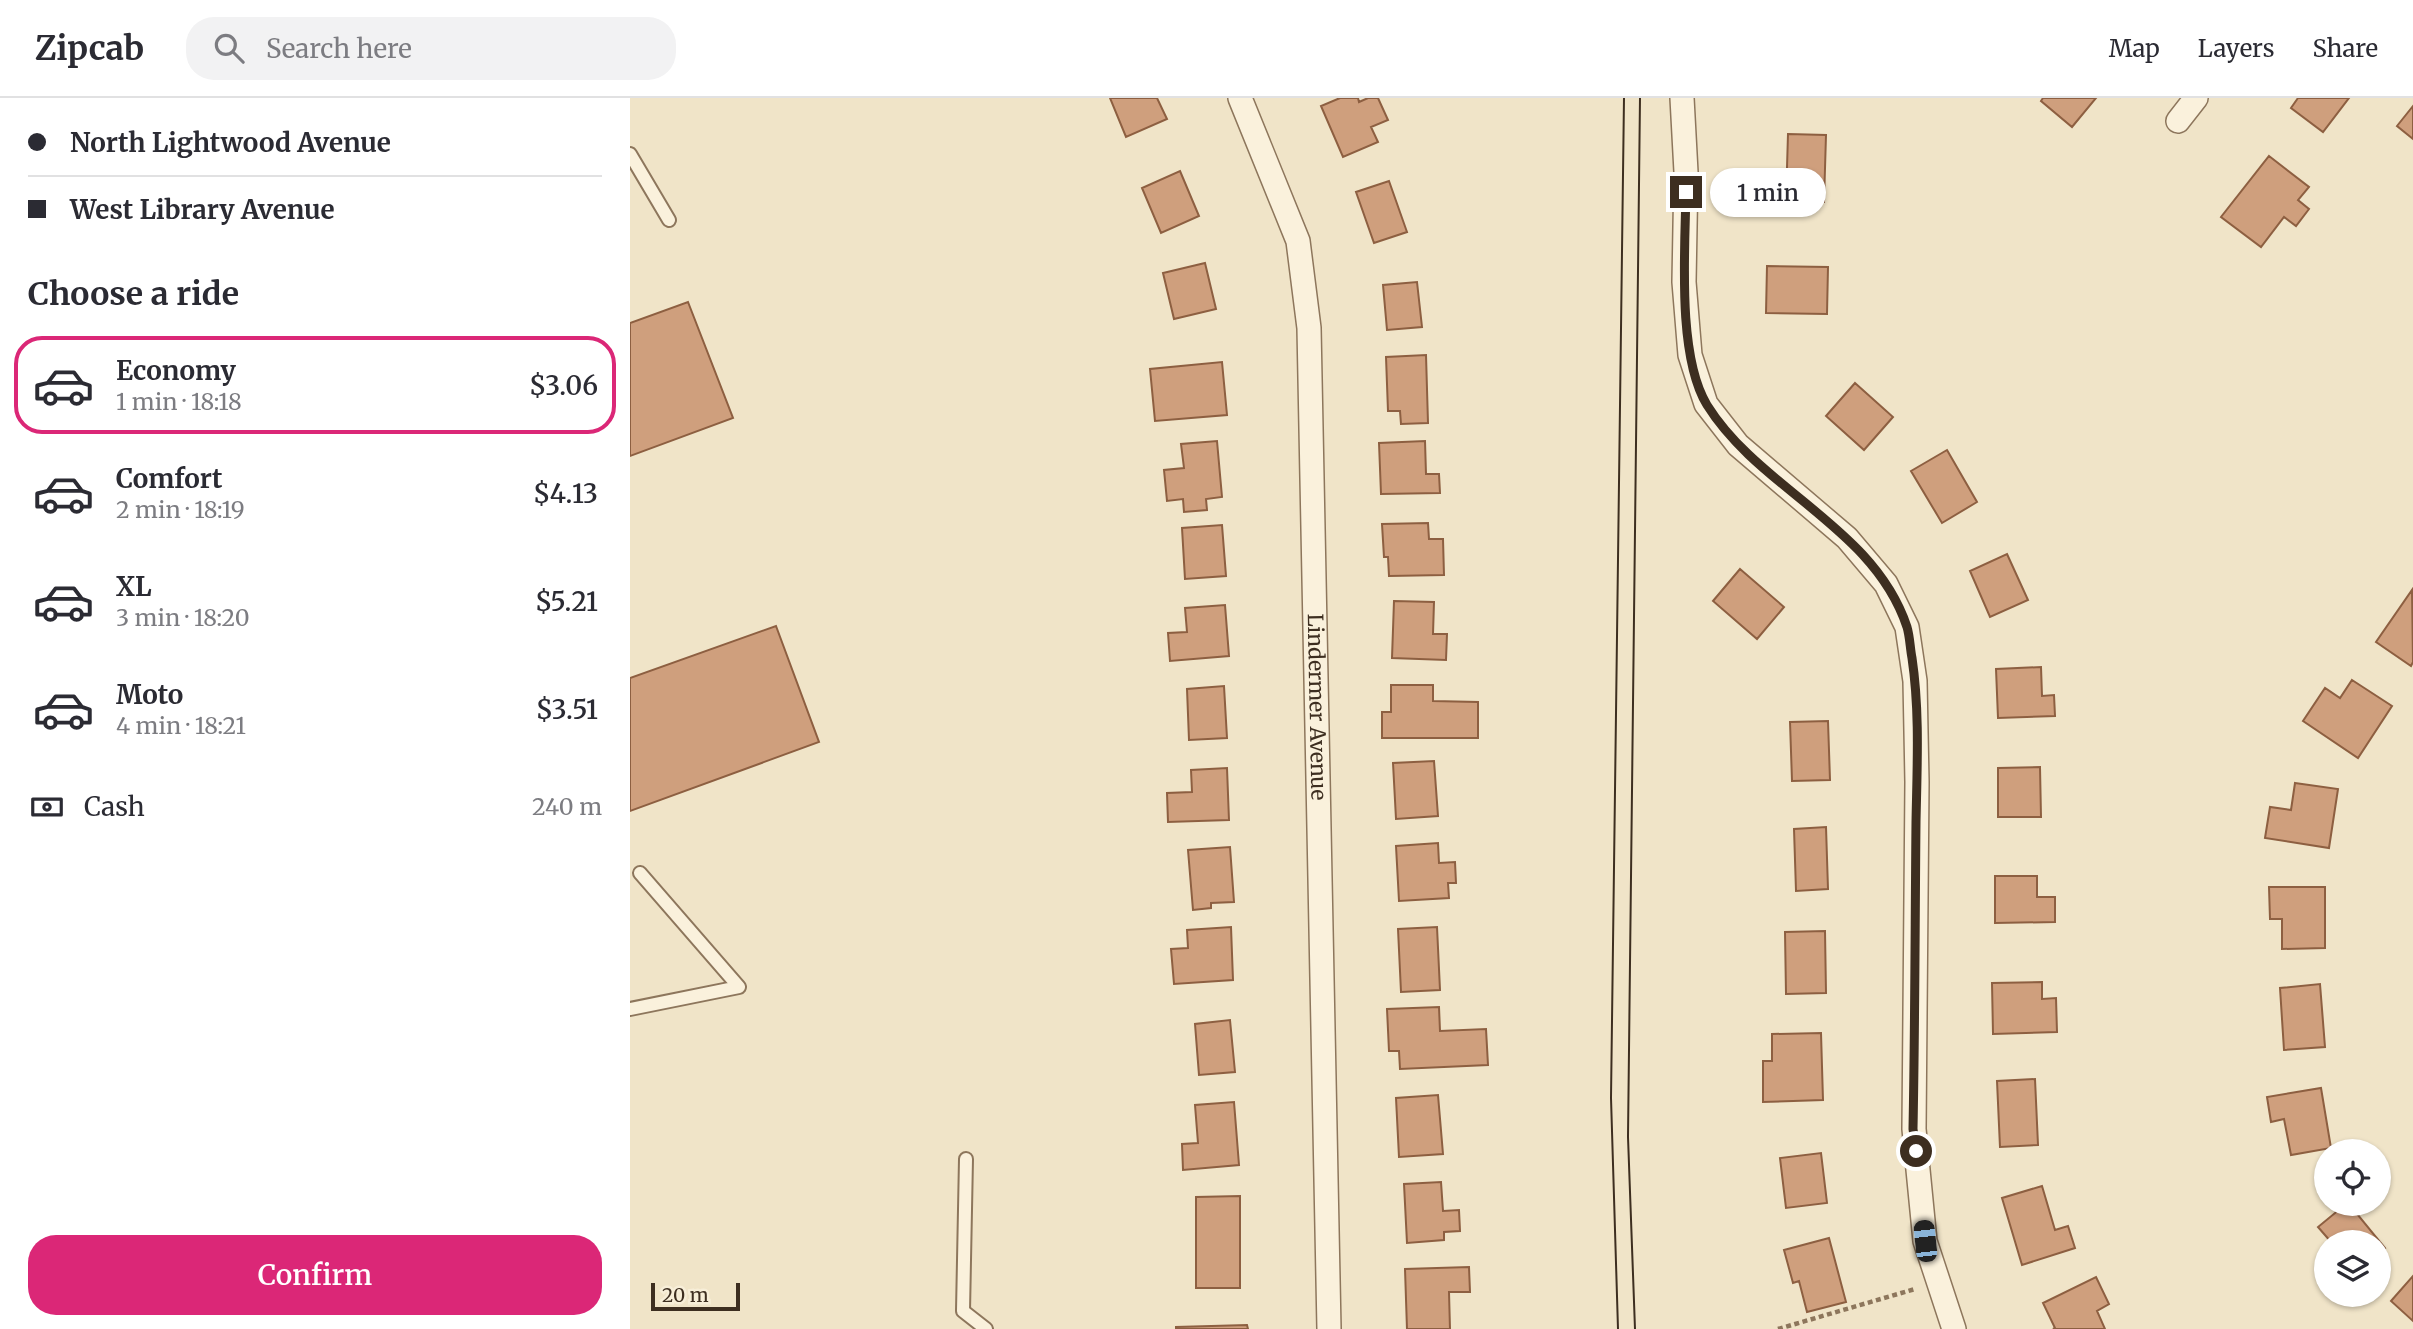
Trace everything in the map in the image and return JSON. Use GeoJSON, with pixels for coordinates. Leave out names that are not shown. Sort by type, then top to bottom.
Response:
{"type":"FeatureCollection","features":[{"type":"Feature","properties":{"kind":"street","name":"Lindermer Avenue"},"geometry":{"type":"LineString","coordinates":[[1240,98],[1298,241],[1309,328],[1329,1329]]}},
{"type":"Feature","properties":{"kind":"street"},"geometry":{"type":"LineString","coordinates":[[1682,98],[1689,355],[1706,404],[1738,445],[1847,538],[1886,584],[1907,627],[1915,681],[1917,782],[1913,1129],[1925,1241],[1954,1329]]}},
{"type":"Feature","properties":{"kind":"street"},"geometry":{"type":"LineString","coordinates":[[2178,121],[2196,98]]}},
{"type":"Feature","properties":{"kind":"lane"},"geometry":{"type":"LineString","coordinates":[[630,154],[669,220]]}},
{"type":"Feature","properties":{"kind":"lane"},"geometry":{"type":"LineString","coordinates":[[630,1009],[739,988],[640,873]]}},
{"type":"Feature","properties":{"kind":"lane"},"geometry":{"type":"LineString","coordinates":[[966,1159],[962,1311],[986,1329]]}},
{"type":"Feature","properties":{"kind":"path"},"geometry":{"type":"LineString","coordinates":[[1778,1329],[1938,1282]]}},
{"type":"Feature","properties":{"kind":"building"},"geometry":{"type":"Polygon","coordinates":[[[1110,98],[1157,98],[1167,119],[1126,137],[1110,98]]]}},
{"type":"Feature","properties":{"kind":"building"},"geometry":{"type":"Polygon","coordinates":[[[1340,98],[1358,98],[1359,102],[1378,98],[1388,120],[1371,127],[1378,142],[1343,157],[1321,106],[1340,98]]]}},
{"type":"Feature","properties":{"kind":"building"},"geometry":{"type":"Polygon","coordinates":[[[2043,98],[2096,98],[2072,127],[2041,101],[2043,98]]]}},
{"type":"Feature","properties":{"kind":"building"},"geometry":{"type":"Polygon","coordinates":[[[2298,98],[2349,98],[2323,132],[2291,108],[2298,98]]]}},
{"type":"Feature","properties":{"kind":"building"},"geometry":{"type":"Polygon","coordinates":[[[2413,106],[2413,139],[2397,126],[2413,106]]]}},
{"type":"Feature","properties":{"kind":"building"},"geometry":{"type":"Polygon","coordinates":[[[1788,134],[1826,135],[1824,202],[1786,201],[1788,134]]]}},
{"type":"Feature","properties":{"kind":"building"},"geometry":{"type":"Polygon","coordinates":[[[2269,156],[2309,187],[2298,200],[2309,209],[2296,226],[2284,217],[2261,247],[2221,217],[2269,156]]]}},
{"type":"Feature","properties":{"kind":"building"},"geometry":{"type":"Polygon","coordinates":[[[1180,171],[1199,216],[1161,233],[1142,188],[1180,171]]]}},
{"type":"Feature","properties":{"kind":"building"},"geometry":{"type":"Polygon","coordinates":[[[1389,181],[1407,232],[1374,243],[1356,192],[1389,181]]]}},
{"type":"Feature","properties":{"kind":"building"},"geometry":{"type":"Polygon","coordinates":[[[1205,263],[1216,309],[1174,319],[1163,273],[1205,263]]]}},
{"type":"Feature","properties":{"kind":"building"},"geometry":{"type":"Polygon","coordinates":[[[1767,266],[1828,267],[1827,314],[1766,313],[1767,266]]]}},
{"type":"Feature","properties":{"kind":"building"},"geometry":{"type":"Polygon","coordinates":[[[1417,282],[1422,327],[1387,330],[1383,285],[1417,282]]]}},
{"type":"Feature","properties":{"kind":"building"},"geometry":{"type":"Polygon","coordinates":[[[688,302],[733,418],[630,456],[630,323],[688,302]]]}},
{"type":"Feature","properties":{"kind":"building"},"geometry":{"type":"Polygon","coordinates":[[[1426,355],[1428,423],[1401,424],[1400,411],[1388,411],[1386,357],[1426,355]]]}},
{"type":"Feature","properties":{"kind":"building"},"geometry":{"type":"Polygon","coordinates":[[[1222,362],[1227,415],[1155,421],[1150,369],[1222,362]]]}},
{"type":"Feature","properties":{"kind":"building"},"geometry":{"type":"Polygon","coordinates":[[[1855,383],[1893,417],[1864,450],[1826,416],[1855,383]]]}},
{"type":"Feature","properties":{"kind":"building"},"geometry":{"type":"Polygon","coordinates":[[[1217,441],[1222,497],[1206,499],[1207,510],[1184,512],[1183,499],[1167,501],[1164,470],[1184,468],[1181,444],[1217,441]]]}},
{"type":"Feature","properties":{"kind":"building"},"geometry":{"type":"Polygon","coordinates":[[[1425,441],[1426,474],[1439,474],[1440,493],[1381,494],[1379,443],[1425,441]]]}},
{"type":"Feature","properties":{"kind":"building"},"geometry":{"type":"Polygon","coordinates":[[[1947,450],[1977,502],[1942,523],[1911,471],[1947,450]]]}},
{"type":"Feature","properties":{"kind":"building"},"geometry":{"type":"Polygon","coordinates":[[[1428,523],[1429,539],[1443,539],[1444,575],[1389,576],[1388,557],[1384,557],[1382,524],[1428,523]]]}},
{"type":"Feature","properties":{"kind":"building"},"geometry":{"type":"Polygon","coordinates":[[[1222,525],[1226,576],[1185,579],[1182,528],[1222,525]]]}},
{"type":"Feature","properties":{"kind":"building"},"geometry":{"type":"Polygon","coordinates":[[[2007,554],[2028,600],[1990,617],[1970,571],[2007,554]]]}},
{"type":"Feature","properties":{"kind":"building"},"geometry":{"type":"Polygon","coordinates":[[[1740,569],[1784,607],[1757,639],[1713,601],[1740,569]]]}},
{"type":"Feature","properties":{"kind":"building"},"geometry":{"type":"Polygon","coordinates":[[[2412,590],[2413,662],[2411,666],[2376,642],[2412,590]]]}},
{"type":"Feature","properties":{"kind":"building"},"geometry":{"type":"Polygon","coordinates":[[[1394,601],[1434,602],[1433,634],[1447,634],[1446,660],[1392,658],[1394,601]]]}},
{"type":"Feature","properties":{"kind":"building"},"geometry":{"type":"Polygon","coordinates":[[[1225,605],[1229,656],[1170,661],[1168,633],[1187,632],[1185,608],[1225,605]]]}},
{"type":"Feature","properties":{"kind":"building"},"geometry":{"type":"Polygon","coordinates":[[[776,626],[819,742],[630,811],[630,678],[776,626]]]}},
{"type":"Feature","properties":{"kind":"building"},"geometry":{"type":"Polygon","coordinates":[[[2041,667],[2042,696],[2054,695],[2055,716],[1998,718],[1996,669],[2041,667]]]}},
{"type":"Feature","properties":{"kind":"building"},"geometry":{"type":"Polygon","coordinates":[[[2352,680],[2392,706],[2358,758],[2303,721],[2325,688],[2340,698],[2352,680]]]}},
{"type":"Feature","properties":{"kind":"building"},"geometry":{"type":"Polygon","coordinates":[[[1391,685],[1433,685],[1433,701],[1478,702],[1478,738],[1382,738],[1382,712],[1391,712],[1391,685]]]}},
{"type":"Feature","properties":{"kind":"building"},"geometry":{"type":"Polygon","coordinates":[[[1224,686],[1227,738],[1189,740],[1187,689],[1224,686]]]}},
{"type":"Feature","properties":{"kind":"building"},"geometry":{"type":"Polygon","coordinates":[[[1828,721],[1830,780],[1792,781],[1790,722],[1828,721]]]}},
{"type":"Feature","properties":{"kind":"building"},"geometry":{"type":"Polygon","coordinates":[[[1434,761],[1438,816],[1396,819],[1393,763],[1434,761]]]}},
{"type":"Feature","properties":{"kind":"building"},"geometry":{"type":"Polygon","coordinates":[[[2040,767],[2041,817],[1998,817],[1998,768],[2040,767]]]}},
{"type":"Feature","properties":{"kind":"building"},"geometry":{"type":"Polygon","coordinates":[[[1227,768],[1229,820],[1168,822],[1167,793],[1192,792],[1191,770],[1227,768]]]}},
{"type":"Feature","properties":{"kind":"building"},"geometry":{"type":"Polygon","coordinates":[[[2295,783],[2338,789],[2329,848],[2265,838],[2270,807],[2291,810],[2295,783]]]}},
{"type":"Feature","properties":{"kind":"building"},"geometry":{"type":"Polygon","coordinates":[[[1826,827],[1828,889],[1796,891],[1794,829],[1826,827]]]}},
{"type":"Feature","properties":{"kind":"building"},"geometry":{"type":"Polygon","coordinates":[[[1438,843],[1439,863],[1455,862],[1456,883],[1448,883],[1449,898],[1399,901],[1396,846],[1438,843]]]}},
{"type":"Feature","properties":{"kind":"building"},"geometry":{"type":"Polygon","coordinates":[[[1230,847],[1234,902],[1211,903],[1211,908],[1193,910],[1188,850],[1230,847]]]}},
{"type":"Feature","properties":{"kind":"building"},"geometry":{"type":"Polygon","coordinates":[[[1995,876],[2037,876],[2037,897],[2055,897],[2055,922],[1995,923],[1995,876]]]}},
{"type":"Feature","properties":{"kind":"building"},"geometry":{"type":"Polygon","coordinates":[[[2269,887],[2325,887],[2325,948],[2282,949],[2282,919],[2270,919],[2269,887]]]}},
{"type":"Feature","properties":{"kind":"building"},"geometry":{"type":"Polygon","coordinates":[[[1231,927],[1233,980],[1174,984],[1171,949],[1188,948],[1187,930],[1231,927]]]}},
{"type":"Feature","properties":{"kind":"building"},"geometry":{"type":"Polygon","coordinates":[[[1437,927],[1440,990],[1401,992],[1398,929],[1437,927]]]}},
{"type":"Feature","properties":{"kind":"building"},"geometry":{"type":"Polygon","coordinates":[[[1825,931],[1826,993],[1786,994],[1785,932],[1825,931]]]}},
{"type":"Feature","properties":{"kind":"building"},"geometry":{"type":"Polygon","coordinates":[[[2042,982],[2042,999],[2056,998],[2057,1032],[1993,1034],[1992,983],[2042,982]]]}},
{"type":"Feature","properties":{"kind":"building"},"geometry":{"type":"Polygon","coordinates":[[[2320,984],[2325,1047],[2284,1050],[2280,988],[2320,984]]]}},
{"type":"Feature","properties":{"kind":"building"},"geometry":{"type":"Polygon","coordinates":[[[1439,1007],[1440,1031],[1486,1029],[1488,1065],[1400,1069],[1399,1051],[1389,1051],[1387,1009],[1439,1007]]]}},
{"type":"Feature","properties":{"kind":"building"},"geometry":{"type":"Polygon","coordinates":[[[1230,1020],[1235,1072],[1199,1075],[1195,1024],[1230,1020]]]}},
{"type":"Feature","properties":{"kind":"building"},"geometry":{"type":"Polygon","coordinates":[[[1821,1033],[1823,1100],[1763,1102],[1763,1061],[1772,1061],[1772,1034],[1821,1033]]]}},
{"type":"Feature","properties":{"kind":"building"},"geometry":{"type":"Polygon","coordinates":[[[2035,1079],[2038,1145],[2000,1147],[1997,1081],[2035,1079]]]}},
{"type":"Feature","properties":{"kind":"building"},"geometry":{"type":"Polygon","coordinates":[[[2321,1088],[2330,1139],[2314,1139],[2314,1151],[2291,1155],[2284,1119],[2271,1122],[2267,1097],[2321,1088]]]}},
{"type":"Feature","properties":{"kind":"building"},"geometry":{"type":"Polygon","coordinates":[[[1438,1095],[1443,1154],[1399,1157],[1396,1098],[1438,1095]]]}},
{"type":"Feature","properties":{"kind":"building"},"geometry":{"type":"Polygon","coordinates":[[[1234,1102],[1239,1165],[1183,1170],[1182,1144],[1198,1143],[1195,1105],[1234,1102]]]}},
{"type":"Feature","properties":{"kind":"building"},"geometry":{"type":"Polygon","coordinates":[[[1821,1153],[1827,1203],[1786,1208],[1780,1158],[1821,1153]]]}},
{"type":"Feature","properties":{"kind":"building"},"geometry":{"type":"Polygon","coordinates":[[[1441,1182],[1443,1211],[1459,1210],[1460,1231],[1444,1232],[1444,1240],[1407,1243],[1404,1184],[1441,1182]]]}},
{"type":"Feature","properties":{"kind":"building"},"geometry":{"type":"Polygon","coordinates":[[[2042,1186],[2055,1230],[2068,1226],[2075,1248],[2022,1265],[2002,1198],[2042,1186]]]}},
{"type":"Feature","properties":{"kind":"building"},"geometry":{"type":"Polygon","coordinates":[[[1240,1196],[1240,1288],[1196,1288],[1196,1197],[1240,1196]]]}},
{"type":"Feature","properties":{"kind":"building"},"geometry":{"type":"Polygon","coordinates":[[[2331,1216],[2359,1216],[2370,1230],[2321,1230],[2318,1227],[2331,1216]]]}},
{"type":"Feature","properties":{"kind":"building"},"geometry":{"type":"Polygon","coordinates":[[[1829,1238],[1846,1302],[1807,1312],[1799,1281],[1793,1283],[1784,1250],[1829,1238]]]}},
{"type":"Feature","properties":{"kind":"building"},"geometry":{"type":"Polygon","coordinates":[[[1469,1267],[1470,1292],[1449,1292],[1450,1329],[1407,1329],[1405,1269],[1469,1267]]]}},
{"type":"Feature","properties":{"kind":"building"},"geometry":{"type":"Polygon","coordinates":[[[2413,1276],[2413,1321],[2391,1301],[2413,1276]]]}},
{"type":"Feature","properties":{"kind":"building"},"geometry":{"type":"Polygon","coordinates":[[[2096,1277],[2109,1304],[2097,1311],[2105,1329],[2053,1329],[2055,1328],[2043,1303],[2096,1277]]]}},
{"type":"Feature","properties":{"kind":"building"},"geometry":{"type":"Polygon","coordinates":[[[1247,1325],[1248,1329],[1176,1329],[1176,1327],[1247,1325]]]}},
{"type":"Feature","properties":{"kind":"tram line"},"geometry":{"type":"LineString","coordinates":[[1618,1329],[1611,1098],[1624,98]]}},
{"type":"Feature","properties":{"kind":"tram line"},"geometry":{"type":"LineString","coordinates":[[1635,1329],[1628,1137],[1640,98]]}},
{"type":"Feature","properties":{"kind":"route"},"geometry":{"type":"LineString","coordinates":[[1686,192],[1685,282],[1689,355],[1706,404],[1738,445],[1847,538],[1886,584],[1907,627],[1915,681],[1917,809],[1913,1129],[1916,1151]]}}]}
